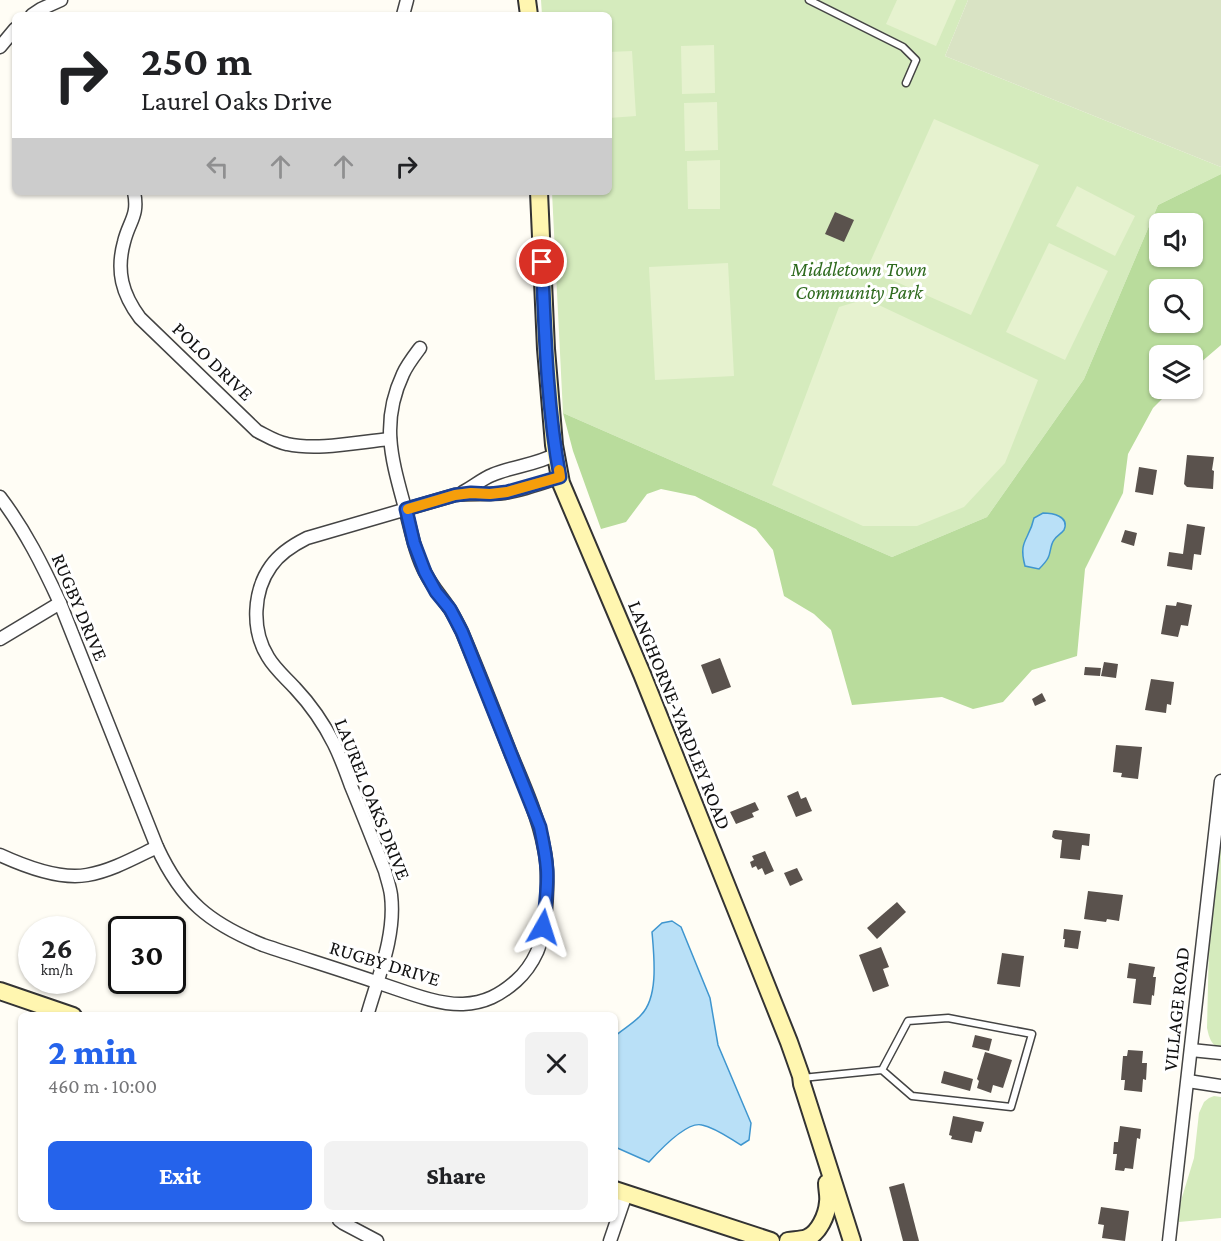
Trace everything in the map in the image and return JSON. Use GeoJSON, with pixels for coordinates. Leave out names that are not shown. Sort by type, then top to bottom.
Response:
{"type":"FeatureCollection","features":[{"type":"Feature","properties":{"kind":"main road","name":"LANGHORNE-YARDLEY ROAD"},"geometry":{"type":"LineString","coordinates":[[539,195],[546,350],[554,445],[561,483],[642,674],[802,1078],[852,1241]]}},
{"type":"Feature","properties":{"kind":"main road"},"geometry":{"type":"LineString","coordinates":[[0,991],[62,1012]]}},
{"type":"Feature","properties":{"kind":"main road"},"geometry":{"type":"LineString","coordinates":[[788,1241],[806,1239],[814,1233],[826,1214],[828,1203],[825,1156]]}},
{"type":"Feature","properties":{"kind":"main road"},"geometry":{"type":"LineString","coordinates":[[621,1192],[771,1241]]}},
{"type":"Feature","properties":{"kind":"street"},"geometry":{"type":"LineString","coordinates":[[36,12],[61,0]]}},
{"type":"Feature","properties":{"kind":"street"},"geometry":{"type":"LineString","coordinates":[[0,47],[12,33]]}},
{"type":"Feature","properties":{"kind":"street","name":"POLO DRIVE"},"geometry":{"type":"LineString","coordinates":[[135,195],[135,214],[124,242],[120,271],[125,294],[131,306],[140,318],[257,431],[288,444],[319,447],[390,440]]}},
{"type":"Feature","properties":{"kind":"street","name":"RUGBY DRIVE"},"geometry":{"type":"LineString","coordinates":[[0,498],[42,564],[60,603],[157,848],[184,895],[216,922],[242,937],[263,945],[441,1002],[476,1003],[491,998],[503,992],[523,975],[538,949],[547,892],[545,851],[536,817],[462,632],[450,609],[436,592],[425,572],[414,543],[396,475],[390,440],[390,423],[398,387],[404,372],[420,348]]}},
{"type":"Feature","properties":{"kind":"street","name":"LAUREL OAKS DRIVE"},"geometry":{"type":"LineString","coordinates":[[368,1012],[391,930],[391,893],[385,872],[334,744],[320,719],[268,657],[262,644],[258,630],[257,603],[264,579],[271,566],[283,553],[307,538],[455,495],[474,487],[493,474],[556,454]]}},
{"type":"Feature","properties":{"kind":"street","name":"LAUREL OAKS DRIVE"},"geometry":{"type":"LineString","coordinates":[[455,495],[507,492],[560,477]]}},
{"type":"Feature","properties":{"kind":"street"},"geometry":{"type":"LineString","coordinates":[[0,639],[60,603]]}},
{"type":"Feature","properties":{"kind":"street","name":"VILLAGE ROAD"},"geometry":{"type":"LineString","coordinates":[[1169,1241],[1221,781]]}},
{"type":"Feature","properties":{"kind":"street"},"geometry":{"type":"LineString","coordinates":[[0,855],[48,872],[85,876],[109,869],[157,848]]}},
{"type":"Feature","properties":{"kind":"street"},"geometry":{"type":"LineString","coordinates":[[1191,1050],[1221,1053]]}},
{"type":"Feature","properties":{"kind":"street"},"geometry":{"type":"LineString","coordinates":[[1188,1081],[1221,1086]]}},
{"type":"Feature","properties":{"kind":"street"},"geometry":{"type":"LineString","coordinates":[[342,1222],[377,1241]]}},
{"type":"Feature","properties":{"kind":"street"},"geometry":{"type":"LineString","coordinates":[[609,1241],[614,1222]]}},
{"type":"Feature","properties":{"kind":"lane"},"geometry":{"type":"LineString","coordinates":[[813,1],[903,47],[916,60],[906,83]]}},
{"type":"Feature","properties":{"kind":"lane"},"geometry":{"type":"LineString","coordinates":[[802,1078],[882,1070],[912,1096],[1011,1107],[1032,1034],[948,1017],[908,1021],[882,1070]]}},
{"type":"Feature","properties":{"kind":"green space","name":"Middletown Town Community Park"},"geometry":{"type":"Polygon","coordinates":[[[541,0],[968,0],[945,56],[1221,167],[1221,174],[1158,205],[1155,213],[1149,213],[1149,226],[1084,379],[987,517],[892,557],[563,413],[552,195],[612,195],[612,12],[542,12],[541,0]]]}},
{"type":"Feature","properties":{"kind":"green space"},"geometry":{"type":"Polygon","coordinates":[[[897,0],[956,0],[936,46],[886,24],[897,0]]]}},
{"type":"Feature","properties":{"kind":"green space"},"geometry":{"type":"Polygon","coordinates":[[[968,0],[1221,0],[1221,167],[945,56],[968,0]]]}},
{"type":"Feature","properties":{"kind":"green space"},"geometry":{"type":"Polygon","coordinates":[[[714,45],[715,93],[682,94],[681,46],[714,45]]]}},
{"type":"Feature","properties":{"kind":"green space"},"geometry":{"type":"Polygon","coordinates":[[[632,51],[636,116],[612,118],[612,52],[632,51]]]}},
{"type":"Feature","properties":{"kind":"green space"},"geometry":{"type":"Polygon","coordinates":[[[717,102],[718,150],[685,151],[684,103],[717,102]]]}},
{"type":"Feature","properties":{"kind":"green space"},"geometry":{"type":"Polygon","coordinates":[[[934,119],[1039,165],[971,315],[867,269],[934,119]]]}},
{"type":"Feature","properties":{"kind":"green space"},"geometry":{"type":"Polygon","coordinates":[[[720,160],[720,209],[688,209],[687,161],[720,160]]]}},
{"type":"Feature","properties":{"kind":"green space"},"geometry":{"type":"Polygon","coordinates":[[[1221,174],[1221,345],[1203,360],[1203,345],[1149,345],[1149,399],[1162,399],[1153,408],[1128,454],[1123,493],[1085,569],[1077,656],[1032,670],[1003,702],[973,709],[942,697],[852,705],[831,630],[814,614],[784,596],[773,550],[756,529],[695,496],[661,489],[647,494],[626,522],[601,529],[573,451],[563,413],[892,557],[987,517],[1084,379],[1149,226],[1149,267],[1203,267],[1203,213],[1155,213],[1158,205],[1221,174]]]}},
{"type":"Feature","properties":{"kind":"green space"},"geometry":{"type":"Polygon","coordinates":[[[1077,186],[1135,216],[1115,256],[1056,226],[1077,186]]]}},
{"type":"Feature","properties":{"kind":"green space"},"geometry":{"type":"Polygon","coordinates":[[[1049,243],[1108,271],[1065,360],[1006,332],[1049,243]]]}},
{"type":"Feature","properties":{"kind":"green space"},"geometry":{"type":"Polygon","coordinates":[[[728,263],[734,376],[655,380],[649,267],[728,263]]]}},
{"type":"Feature","properties":{"kind":"green space"},"geometry":{"type":"Polygon","coordinates":[[[866,299],[1038,380],[1005,463],[964,507],[917,526],[863,526],[772,485],[839,307],[866,299]]]}},
{"type":"Feature","properties":{"kind":"green space"},"geometry":{"type":"Polygon","coordinates":[[[1221,837],[1221,1048],[1213,1043],[1207,1028],[1209,943],[1221,837]]]}},
{"type":"Feature","properties":{"kind":"green space"},"geometry":{"type":"Polygon","coordinates":[[[1214,1096],[1221,1097],[1221,1218],[1179,1222],[1180,1204],[1194,1158],[1199,1113],[1204,1102],[1214,1096]]]}},
{"type":"Feature","properties":{"kind":"water"},"geometry":{"type":"Polygon","coordinates":[[[1043,513],[1059,516],[1065,521],[1065,525],[1064,530],[1053,542],[1049,556],[1039,569],[1025,566],[1023,545],[1034,518],[1043,513]]]}},
{"type":"Feature","properties":{"kind":"water"},"geometry":{"type":"Polygon","coordinates":[[[672,921],[681,927],[710,998],[718,1045],[751,1123],[749,1140],[741,1145],[707,1126],[696,1125],[681,1132],[649,1162],[618,1148],[618,1034],[638,1018],[651,998],[654,976],[652,932],[662,923],[672,921]]]}},
{"type":"Feature","properties":{"kind":"building"},"geometry":{"type":"Polygon","coordinates":[[[835,212],[854,220],[844,242],[825,234],[835,212]]]}},
{"type":"Feature","properties":{"kind":"building"},"geometry":{"type":"Polygon","coordinates":[[[1187,455],[1214,457],[1213,489],[1187,487],[1184,484],[1187,455]]]}},
{"type":"Feature","properties":{"kind":"building"},"geometry":{"type":"Polygon","coordinates":[[[1139,467],[1157,470],[1153,495],[1135,492],[1139,467]]]}},
{"type":"Feature","properties":{"kind":"building"},"geometry":{"type":"Polygon","coordinates":[[[1187,524],[1205,527],[1201,555],[1194,554],[1192,570],[1167,566],[1169,552],[1183,554],[1187,524]]]}},
{"type":"Feature","properties":{"kind":"building"},"geometry":{"type":"Polygon","coordinates":[[[1125,530],[1137,533],[1134,546],[1121,542],[1125,530]]]}},
{"type":"Feature","properties":{"kind":"building"},"geometry":{"type":"Polygon","coordinates":[[[1177,602],[1192,605],[1188,626],[1181,625],[1178,637],[1161,634],[1166,605],[1176,606],[1177,602]]]}},
{"type":"Feature","properties":{"kind":"building"},"geometry":{"type":"Polygon","coordinates":[[[720,658],[731,687],[712,694],[701,665],[720,658]]]}},
{"type":"Feature","properties":{"kind":"building"},"geometry":{"type":"Polygon","coordinates":[[[1104,662],[1118,664],[1116,678],[1101,676],[1104,662]]]}},
{"type":"Feature","properties":{"kind":"building"},"geometry":{"type":"Polygon","coordinates":[[[1085,667],[1101,668],[1100,676],[1084,675],[1085,667]]]}},
{"type":"Feature","properties":{"kind":"building"},"geometry":{"type":"Polygon","coordinates":[[[1151,679],[1174,682],[1171,705],[1167,704],[1166,713],[1145,710],[1151,679]]]}},
{"type":"Feature","properties":{"kind":"building"},"geometry":{"type":"Polygon","coordinates":[[[1042,693],[1046,701],[1035,706],[1032,699],[1042,693]]]}},
{"type":"Feature","properties":{"kind":"building"},"geometry":{"type":"Polygon","coordinates":[[[1116,745],[1142,747],[1138,779],[1121,777],[1122,773],[1113,772],[1116,745]]]}},
{"type":"Feature","properties":{"kind":"building"},"geometry":{"type":"Polygon","coordinates":[[[798,791],[801,799],[806,797],[812,811],[796,817],[787,796],[798,791]]]}},
{"type":"Feature","properties":{"kind":"building"},"geometry":{"type":"Polygon","coordinates":[[[755,802],[759,810],[752,813],[754,817],[736,824],[730,812],[755,802]]]}},
{"type":"Feature","properties":{"kind":"building"},"geometry":{"type":"Polygon","coordinates":[[[1055,830],[1090,834],[1089,846],[1082,845],[1080,860],[1060,858],[1062,840],[1052,837],[1055,830]]]}},
{"type":"Feature","properties":{"kind":"building"},"geometry":{"type":"Polygon","coordinates":[[[765,851],[774,871],[765,875],[762,868],[758,870],[756,866],[752,868],[750,862],[754,860],[752,856],[765,851]]]}},
{"type":"Feature","properties":{"kind":"building"},"geometry":{"type":"Polygon","coordinates":[[[797,868],[803,880],[790,886],[784,873],[797,868]]]}},
{"type":"Feature","properties":{"kind":"building"},"geometry":{"type":"Polygon","coordinates":[[[1088,891],[1123,895],[1119,921],[1084,919],[1088,891]]]}},
{"type":"Feature","properties":{"kind":"building"},"geometry":{"type":"Polygon","coordinates":[[[897,902],[906,912],[877,939],[867,928],[897,902]]]}},
{"type":"Feature","properties":{"kind":"building"},"geometry":{"type":"Polygon","coordinates":[[[1064,929],[1081,931],[1078,949],[1064,947],[1064,929]]]}},
{"type":"Feature","properties":{"kind":"building"},"geometry":{"type":"Polygon","coordinates":[[[881,947],[889,967],[883,969],[889,986],[873,992],[859,955],[881,947]]]}},
{"type":"Feature","properties":{"kind":"building"},"geometry":{"type":"Polygon","coordinates":[[[1002,953],[1024,956],[1020,987],[997,984],[1002,953]]]}},
{"type":"Feature","properties":{"kind":"building"},"geometry":{"type":"Polygon","coordinates":[[[1129,963],[1155,967],[1154,996],[1152,995],[1151,1005],[1133,1003],[1136,979],[1127,978],[1129,963]]]}},
{"type":"Feature","properties":{"kind":"building"},"geometry":{"type":"Polygon","coordinates":[[[975,1035],[992,1039],[989,1051],[972,1047],[975,1035]]]}},
{"type":"Feature","properties":{"kind":"building"},"geometry":{"type":"Polygon","coordinates":[[[1128,1050],[1143,1051],[1142,1063],[1147,1063],[1146,1080],[1143,1079],[1142,1092],[1124,1090],[1125,1080],[1121,1080],[1123,1056],[1127,1056],[1128,1050]]]}},
{"type":"Feature","properties":{"kind":"building"},"geometry":{"type":"Polygon","coordinates":[[[985,1052],[1012,1060],[1003,1088],[993,1085],[991,1093],[977,1088],[979,1081],[977,1079],[985,1052]]]}},
{"type":"Feature","properties":{"kind":"building"},"geometry":{"type":"Polygon","coordinates":[[[944,1071],[973,1079],[970,1091],[941,1083],[944,1071]]]}},
{"type":"Feature","properties":{"kind":"building"},"geometry":{"type":"Polygon","coordinates":[[[953,1116],[984,1122],[981,1132],[975,1131],[972,1143],[951,1139],[952,1136],[949,1135],[953,1116]]]}},
{"type":"Feature","properties":{"kind":"building"},"geometry":{"type":"Polygon","coordinates":[[[1120,1126],[1141,1129],[1140,1139],[1137,1138],[1133,1169],[1125,1168],[1124,1171],[1115,1170],[1117,1154],[1113,1154],[1114,1142],[1118,1142],[1120,1126]]]}},
{"type":"Feature","properties":{"kind":"building"},"geometry":{"type":"Polygon","coordinates":[[[904,1183],[919,1241],[903,1241],[889,1187],[904,1183]]]}},
{"type":"Feature","properties":{"kind":"building"},"geometry":{"type":"Polygon","coordinates":[[[1101,1207],[1129,1211],[1125,1241],[1102,1238],[1104,1225],[1098,1224],[1101,1207]]]}},
{"type":"Feature","properties":{"kind":"slow traffic"},"geometry":{"type":"LineString","coordinates":[[408,509],[455,495],[507,492],[560,477],[559,470]]}},
{"type":"Feature","properties":{"kind":"route"},"geometry":{"type":"LineString","coordinates":[[542,262],[546,350],[554,445],[560,477],[507,492],[455,495],[406,509],[414,543],[425,572],[436,592],[450,609],[462,632],[540,827],[547,871],[543,927]]}}]}
